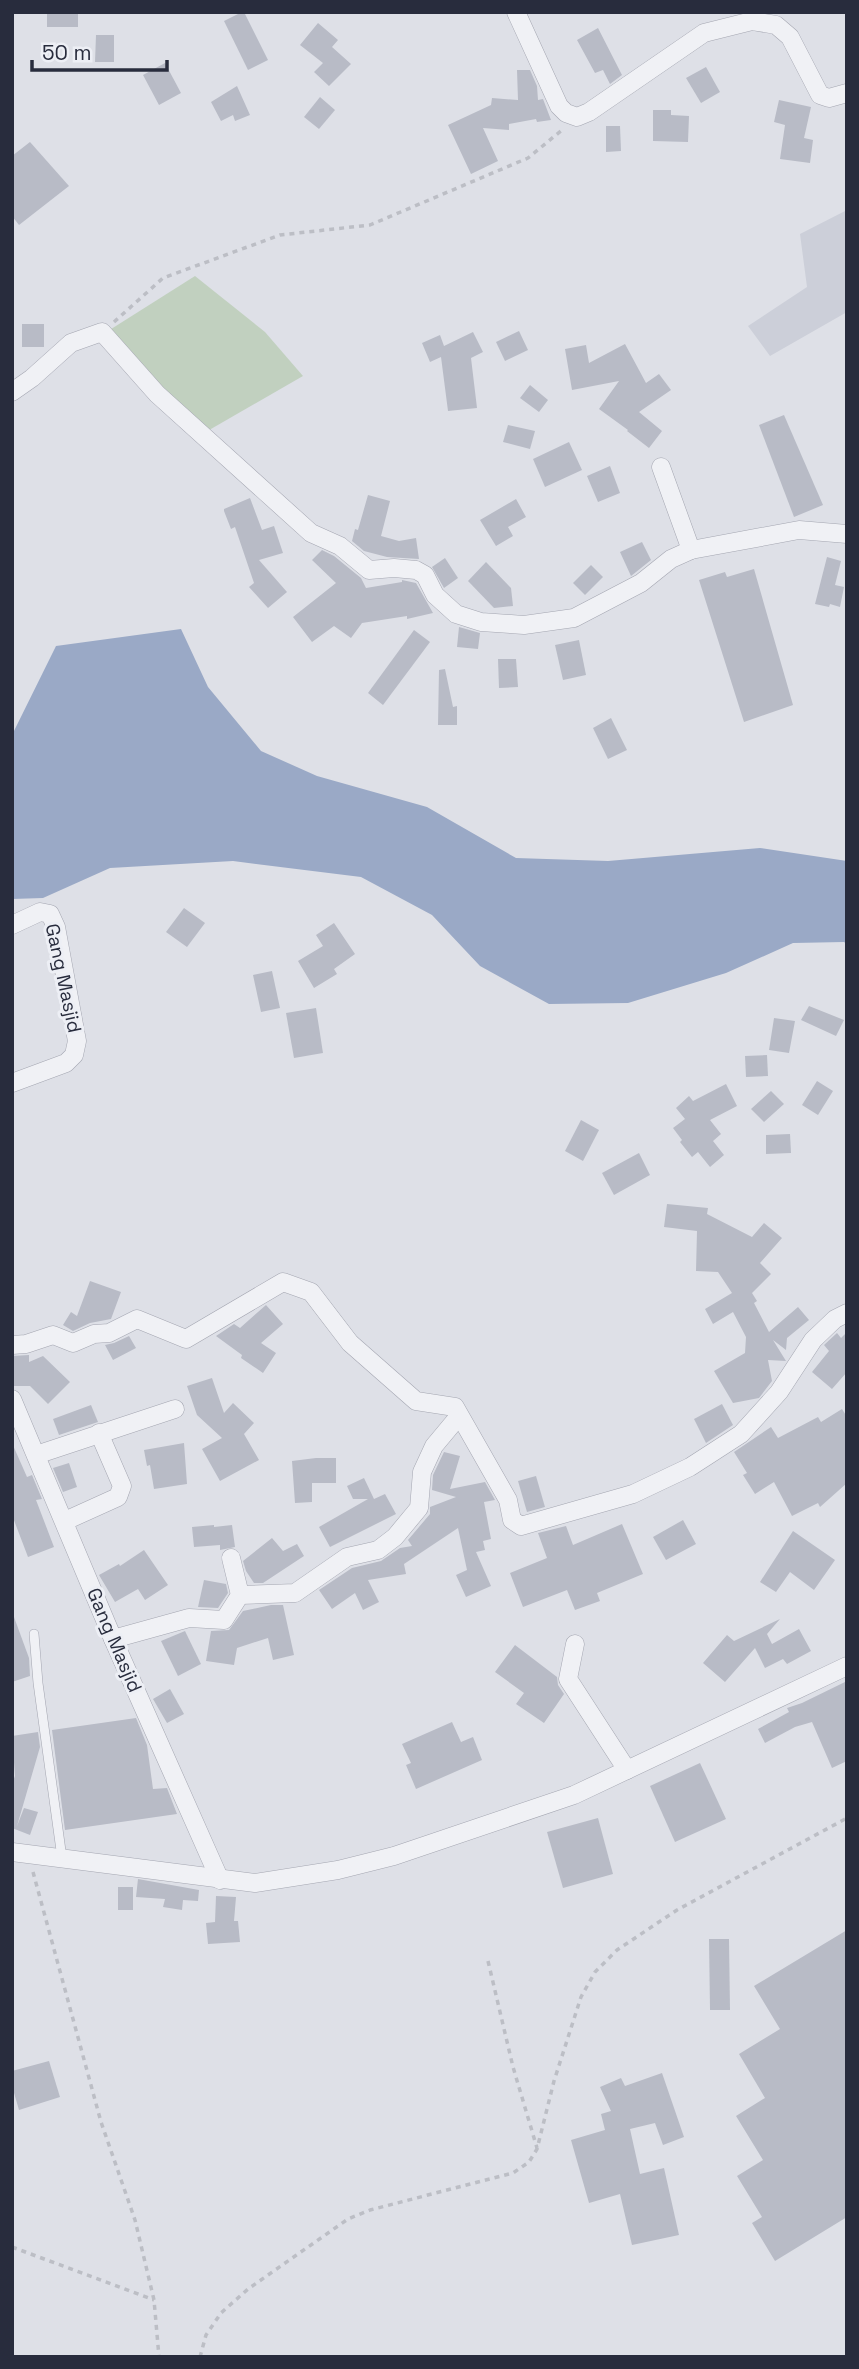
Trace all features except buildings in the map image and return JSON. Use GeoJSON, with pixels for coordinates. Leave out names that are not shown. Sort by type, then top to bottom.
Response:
{"type":"FeatureCollection","features":[{"type":"Feature","properties":{"kind":"street"},"geometry":{"type":"LineString","coordinates":[[516,12],[559,106],[566,113],[579,117],[704,33],[752,21],[776,25],[790,37],[820,95],[829,98],[847,93]]}},
{"type":"Feature","properties":{"kind":"street"},"geometry":{"type":"LineString","coordinates":[[12,392],[71,344],[102,332],[157,394],[311,533],[340,545],[369,570],[394,568],[420,572],[429,581],[435,596],[456,614],[481,622],[524,625],[574,618],[641,583],[671,559],[691,550],[799,530],[847,534]]}},
{"type":"Feature","properties":{"kind":"street"},"geometry":{"type":"LineString","coordinates":[[661,467],[691,550]]}},
{"type":"Feature","properties":{"kind":"street","name":"Gang Masjid"},"geometry":{"type":"LineString","coordinates":[[12,925],[40,912],[50,914],[56,927],[77,1041],[74,1055],[66,1063],[12,1083]]}},
{"type":"Feature","properties":{"kind":"street"},"geometry":{"type":"LineString","coordinates":[[12,1345],[26,1344],[53,1335],[73,1343],[94,1334],[109,1333],[137,1319],[186,1339],[283,1282],[311,1292],[350,1343],[416,1401],[454,1406],[509,1500],[512,1520],[521,1526],[633,1494],[690,1467],[741,1434],[779,1392],[813,1340],[835,1319],[847,1313]]}},
{"type":"Feature","properties":{"kind":"street","name":"Gang Masjid"},"geometry":{"type":"LineString","coordinates":[[12,1399],[113,1639],[220,1880]]}},
{"type":"Feature","properties":{"kind":"street"},"geometry":{"type":"LineString","coordinates":[[36,1455],[176,1409]]}},
{"type":"Feature","properties":{"kind":"street"},"geometry":{"type":"LineString","coordinates":[[240,1595],[295,1593],[347,1557],[378,1550],[395,1537],[419,1508],[422,1472],[434,1446],[460,1416]]}},
{"type":"Feature","properties":{"kind":"street"},"geometry":{"type":"LineString","coordinates":[[65,1521],[118,1497],[122,1486],[99,1433]]}},
{"type":"Feature","properties":{"kind":"street"},"geometry":{"type":"LineString","coordinates":[[113,1639],[189,1618],[224,1620],[240,1595],[231,1558]]}},
{"type":"Feature","properties":{"kind":"street"},"geometry":{"type":"LineString","coordinates":[[575,1644],[568,1679],[627,1770]]}},
{"type":"Feature","properties":{"kind":"street"},"geometry":{"type":"LineString","coordinates":[[20,1853],[255,1883],[338,1870],[394,1856],[574,1795],[847,1666]]}},
{"type":"Feature","properties":{"kind":"lane"},"geometry":{"type":"LineString","coordinates":[[34,1634],[38,1683],[62,1858]]}},
{"type":"Feature","properties":{"kind":"path"},"geometry":{"type":"LineString","coordinates":[[102,332],[163,278],[280,235],[370,225],[528,158],[579,117]]}},
{"type":"Feature","properties":{"kind":"path"},"geometry":{"type":"LineString","coordinates":[[200,2357],[206,2335],[221,2313],[248,2289],[348,2220],[370,2210],[513,2173],[529,2162],[537,2149],[554,2081],[581,1997],[595,1972],[617,1950],[677,1910],[847,1818]]}},
{"type":"Feature","properties":{"kind":"path"},"geometry":{"type":"LineString","coordinates":[[20,1853],[101,2122],[135,2220],[154,2300],[159,2357]]}},
{"type":"Feature","properties":{"kind":"path"},"geometry":{"type":"LineString","coordinates":[[488,1961],[513,2067],[537,2149]]}},
{"type":"Feature","properties":{"kind":"path"},"geometry":{"type":"LineString","coordinates":[[12,2247],[154,2300]]}},
{"type":"Feature","properties":{"kind":"shaded area"},"geometry":{"type":"Polygon","coordinates":[[[847,210],[847,312],[770,356],[748,326],[807,287],[800,234],[847,210]]]}},
{"type":"Feature","properties":{"kind":"green space"},"geometry":{"type":"Polygon","coordinates":[[[195,276],[265,332],[303,376],[204,433],[108,331],[195,276]]]}},
{"type":"Feature","properties":{"kind":"water"},"geometry":{"type":"Polygon","coordinates":[[[181,629],[208,687],[261,751],[317,776],[427,807],[516,858],[608,861],[760,848],[847,861],[847,944],[793,943],[726,973],[628,1003],[549,1004],[480,966],[432,915],[361,877],[233,861],[110,868],[43,898],[12,899],[12,735],[56,646],[181,629]]]}}]}
